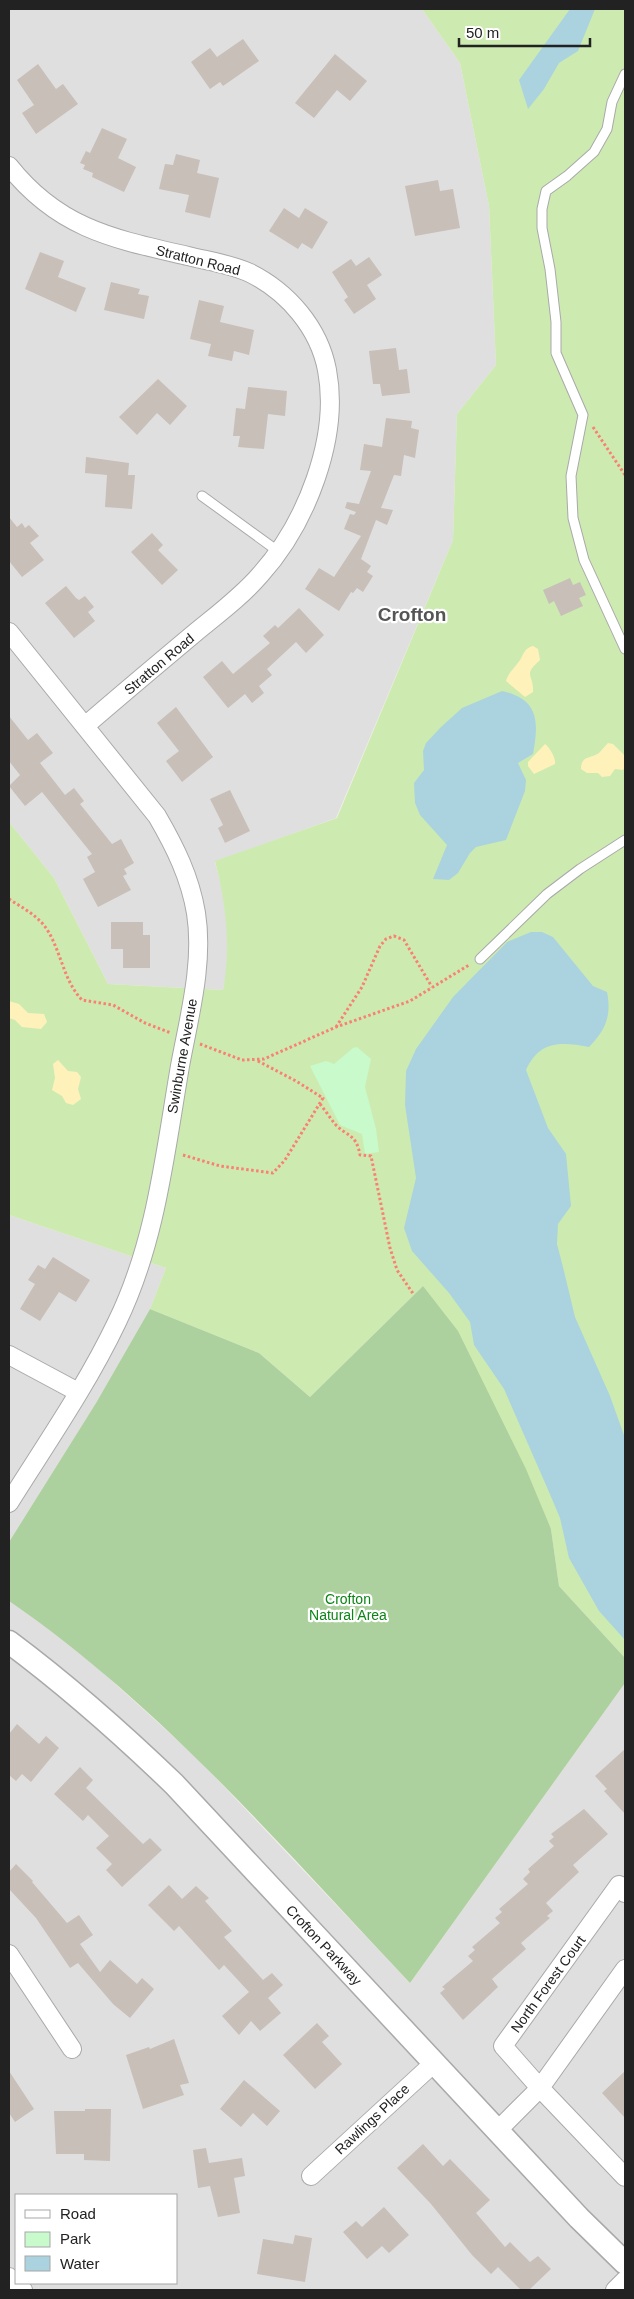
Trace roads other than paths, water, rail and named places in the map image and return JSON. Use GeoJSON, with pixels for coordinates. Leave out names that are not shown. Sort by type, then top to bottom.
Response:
{"type":"FeatureCollection","features":[{"type":"Feature","properties":{"kind":"street","name":"Stratton Road"},"geometry":{"type":"LineString","coordinates":[[9,166],[44,202],[68,220],[98,234],[249,272],[270,285],[292,304],[312,329],[324,357],[331,389],[329,431],[316,481],[279,552],[259,576],[235,599],[85,726]]}},
{"type":"Feature","properties":{"kind":"street","name":"Swinburne Avenue"},"geometry":{"type":"LineString","coordinates":[[9,632],[157,816],[175,848],[188,878],[196,914],[198,965],[149,1240],[135,1281],[117,1322],[78,1392],[9,1503]]}},
{"type":"Feature","properties":{"kind":"street"},"geometry":{"type":"LineString","coordinates":[[9,1355],[78,1392]]}},
{"type":"Feature","properties":{"kind":"street","name":"Crofton Parkway"},"geometry":{"type":"LineString","coordinates":[[9,1642],[62,1682],[118,1730],[174,1784],[497,2131],[625,2264]]}},
{"type":"Feature","properties":{"kind":"street","name":"North Forest Court"},"geometry":{"type":"LineString","coordinates":[[540,2088],[503,2046],[619,1885],[625,1893]]}},
{"type":"Feature","properties":{"kind":"street"},"geometry":{"type":"LineString","coordinates":[[9,1954],[72,2049]]}},
{"type":"Feature","properties":{"kind":"street"},"geometry":{"type":"LineString","coordinates":[[497,2131],[540,2088],[625,1969]]}},
{"type":"Feature","properties":{"kind":"street","name":"Rawlings Place"},"geometry":{"type":"LineString","coordinates":[[311,2176],[434,2063]]}},
{"type":"Feature","properties":{"kind":"street"},"geometry":{"type":"LineString","coordinates":[[540,2088],[625,2177]]}},
{"type":"Feature","properties":{"kind":"street"},"geometry":{"type":"LineString","coordinates":[[615,2290],[625,2280]]}},
{"type":"Feature","properties":{"kind":"lane"},"geometry":{"type":"LineString","coordinates":[[625,74],[612,102],[607,129],[594,152],[567,176],[546,191],[542,208],[542,228],[550,269],[556,322],[556,353],[583,415],[571,476],[573,518],[584,560],[625,649]]}},
{"type":"Feature","properties":{"kind":"lane"},"geometry":{"type":"LineString","coordinates":[[202,496],[279,552]]}},
{"type":"Feature","properties":{"kind":"lane"},"geometry":{"type":"LineString","coordinates":[[480,959],[547,894],[625,840]]}},
{"type":"Feature","properties":{"kind":"water"},"geometry":{"type":"Polygon","coordinates":[[[570,9],[595,9],[578,51],[559,63],[544,89],[528,109],[519,80],[570,9]]]}},
{"type":"Feature","properties":{"kind":"water"},"geometry":{"type":"Polygon","coordinates":[[[502,691],[514,695],[530,706],[536,722],[533,754],[518,763],[526,780],[525,791],[506,840],[476,847],[470,853],[458,873],[449,880],[433,879],[447,845],[420,815],[415,803],[414,783],[424,770],[423,751],[426,743],[462,708],[502,691]]]}},
{"type":"Feature","properties":{"kind":"water"},"geometry":{"type":"Polygon","coordinates":[[[531,932],[542,932],[553,937],[593,986],[607,992],[608,1016],[603,1029],[589,1047],[569,1044],[552,1045],[538,1053],[526,1070],[548,1128],[566,1154],[571,1206],[558,1224],[557,1244],[575,1317],[610,1396],[625,1438],[625,1640],[599,1611],[569,1558],[560,1518],[504,1389],[474,1345],[470,1322],[449,1293],[412,1251],[404,1228],[416,1178],[405,1105],[406,1071],[416,1049],[453,997],[507,942],[531,932]]]}},
{"type":"Feature","properties":{"kind":"district","name":"Crofton"},"geometry":{"type":"Point","coordinates":[412,614]}},
{"type":"Feature","properties":{"kind":"park label","name":"Crofton Natural Area"},"geometry":{"type":"Point","coordinates":[348,1608]}}]}
